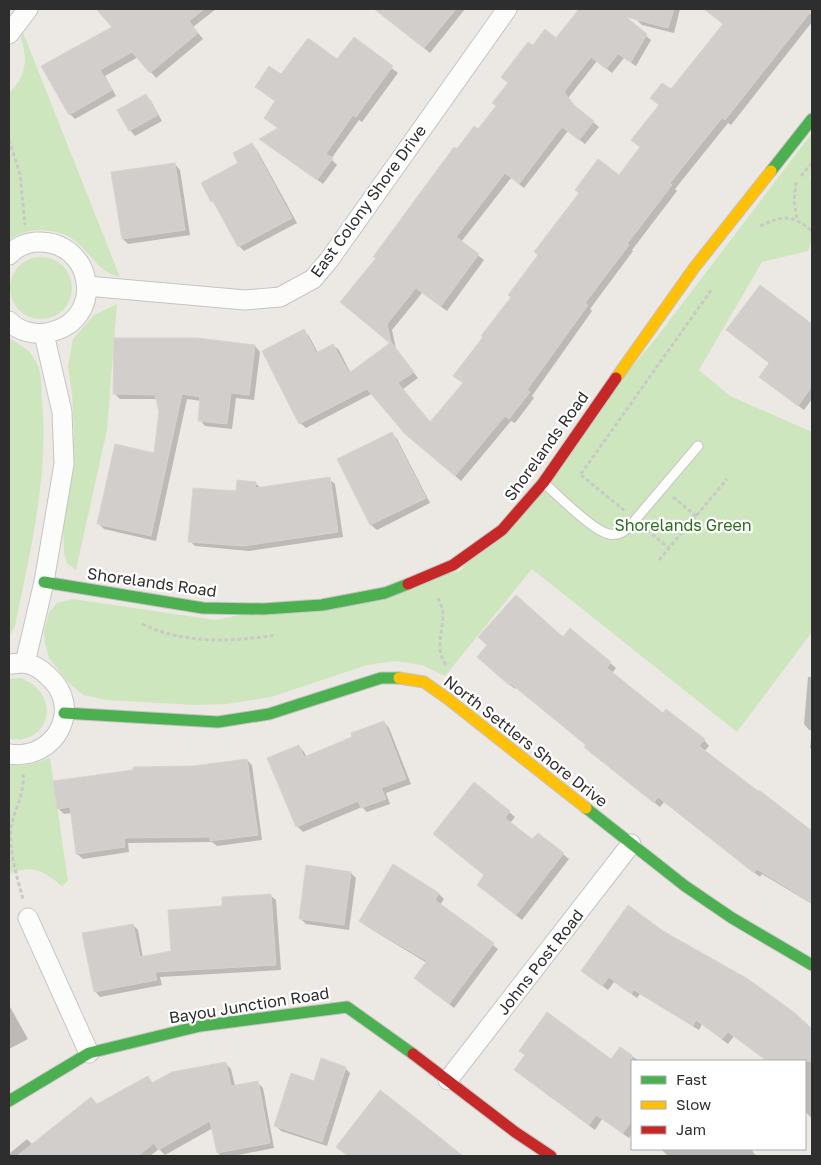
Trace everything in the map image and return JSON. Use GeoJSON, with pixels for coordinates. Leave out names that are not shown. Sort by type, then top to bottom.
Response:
{"type":"FeatureCollection","features":[{"type":"Feature","properties":{"kind":"street"},"geometry":{"type":"LineString","coordinates":[[9,34],[28,9]]}},
{"type":"Feature","properties":{"kind":"street","name":"East Colony Shore Drive"},"geometry":{"type":"LineString","coordinates":[[87,286],[245,300],[280,297],[313,279],[329,260],[507,9]]}},
{"type":"Feature","properties":{"kind":"street","name":"Shorelands Road"},"geometry":{"type":"LineString","coordinates":[[44,582],[203,608],[263,609],[322,605],[384,593],[453,566],[502,530],[543,482],[660,314],[812,119]]}},
{"type":"Feature","properties":{"kind":"street"},"geometry":{"type":"LineString","coordinates":[[9,255],[12,251],[28,243],[49,242],[64,248],[78,260],[87,280],[86,301],[76,318],[62,329],[44,334],[26,332],[9,320]]}},
{"type":"Feature","properties":{"kind":"street"},"geometry":{"type":"LineString","coordinates":[[14,755],[39,751],[54,740],[64,713],[64,701],[55,682],[41,669],[17,664],[44,582],[64,464],[62,412],[44,334]]}},
{"type":"Feature","properties":{"kind":"street","name":"North Settlers Shore Drive"},"geometry":{"type":"LineString","coordinates":[[64,713],[218,722],[269,714],[382,678],[404,678],[424,682],[685,886],[732,918],[812,964]]}},
{"type":"Feature","properties":{"kind":"street","name":"Johns Post Road"},"geometry":{"type":"LineString","coordinates":[[448,1080],[631,844]]}},
{"type":"Feature","properties":{"kind":"street"},"geometry":{"type":"LineString","coordinates":[[28,918],[89,1053]]}},
{"type":"Feature","properties":{"kind":"street","name":"Bayou Junction Road"},"geometry":{"type":"LineString","coordinates":[[9,1102],[89,1053],[200,1026],[347,1007],[550,1156]]}},
{"type":"Feature","properties":{"kind":"lane"},"geometry":{"type":"LineString","coordinates":[[543,482],[595,527],[610,534],[618,534],[630,526],[698,446]]}},
{"type":"Feature","properties":{"kind":"path"},"geometry":{"type":"LineString","coordinates":[[9,140],[20,174],[28,243]]}},
{"type":"Feature","properties":{"kind":"path"},"geometry":{"type":"LineString","coordinates":[[790,190],[812,163]]}},
{"type":"Feature","properties":{"kind":"path"},"geometry":{"type":"LineString","coordinates":[[796,182],[794,201],[797,219]]}},
{"type":"Feature","properties":{"kind":"path"},"geometry":{"type":"LineString","coordinates":[[760,226],[779,218],[797,219],[812,231]]}},
{"type":"Feature","properties":{"kind":"path"},"geometry":{"type":"LineString","coordinates":[[754,233],[766,219]]}},
{"type":"Feature","properties":{"kind":"path"},"geometry":{"type":"LineString","coordinates":[[562,499],[656,370],[715,284]]}},
{"type":"Feature","properties":{"kind":"path"},"geometry":{"type":"LineString","coordinates":[[659,560],[727,479]]}},
{"type":"Feature","properties":{"kind":"path"},"geometry":{"type":"LineString","coordinates":[[662,488],[696,516]]}},
{"type":"Feature","properties":{"kind":"path"},"geometry":{"type":"LineString","coordinates":[[430,600],[447,596]]}},
{"type":"Feature","properties":{"kind":"path"},"geometry":{"type":"LineString","coordinates":[[438,598],[443,613],[439,636],[440,652],[441,659],[448,668]]}},
{"type":"Feature","properties":{"kind":"path"},"geometry":{"type":"LineString","coordinates":[[137,621],[154,630],[212,640],[244,640],[280,634]]}},
{"type":"Feature","properties":{"kind":"path"},"geometry":{"type":"LineString","coordinates":[[14,755],[24,782],[12,822],[11,833],[14,864],[28,918]]}},
{"type":"Feature","properties":{"kind":"green space"},"geometry":{"type":"Polygon","coordinates":[[[22,30],[120,277],[106,271],[81,246],[64,234],[42,230],[20,234],[9,240],[9,93],[20,79],[24,68],[25,56],[21,36],[22,30]]]}},
{"type":"Feature","properties":{"kind":"green space","name":"Shorelands Green"},"geometry":{"type":"Polygon","coordinates":[[[812,133],[812,174],[810,177],[812,182],[812,240],[808,251],[762,262],[699,370],[730,396],[812,432],[812,632],[737,732],[532,569],[445,676],[422,665],[395,661],[367,665],[271,697],[227,704],[195,705],[107,700],[83,695],[68,682],[49,658],[44,631],[49,612],[57,603],[73,599],[215,620],[460,571],[657,337],[812,133]]]}},
{"type":"Feature","properties":{"kind":"green space"},"geometry":{"type":"Polygon","coordinates":[[[41,257],[53,260],[63,266],[69,276],[72,288],[69,300],[63,310],[53,316],[41,319],[29,316],[19,310],[13,300],[10,288],[13,276],[19,266],[29,260],[41,257]]]}},
{"type":"Feature","properties":{"kind":"green space"},"geometry":{"type":"Polygon","coordinates":[[[117,304],[107,430],[76,570],[67,563],[64,554],[63,526],[71,475],[74,431],[68,366],[73,339],[94,315],[117,304]]]}},
{"type":"Feature","properties":{"kind":"green space"},"geometry":{"type":"Polygon","coordinates":[[[9,337],[29,351],[38,366],[41,378],[43,457],[32,542],[15,626],[9,637],[9,337]]]}},
{"type":"Feature","properties":{"kind":"green space"},"geometry":{"type":"Polygon","coordinates":[[[21,678],[34,685],[42,695],[46,706],[46,717],[42,727],[34,734],[23,739],[9,739],[9,679],[21,678]]]}},
{"type":"Feature","properties":{"kind":"green space"},"geometry":{"type":"Polygon","coordinates":[[[50,758],[68,881],[62,886],[49,876],[31,869],[9,874],[9,764],[30,764],[50,758]]]}},
{"type":"Feature","properties":{"kind":"building"},"geometry":{"type":"Polygon","coordinates":[[[96,9],[204,9],[189,21],[198,33],[150,73],[132,52],[100,70],[112,90],[69,115],[41,66],[112,27],[96,9]]]}},
{"type":"Feature","properties":{"kind":"building"},"geometry":{"type":"Polygon","coordinates":[[[374,9],[456,9],[424,48],[374,9]]]}},
{"type":"Feature","properties":{"kind":"building"},"geometry":{"type":"Polygon","coordinates":[[[579,9],[674,9],[668,28],[626,17],[647,34],[631,62],[618,54],[606,69],[591,57],[564,92],[575,106],[594,121],[579,140],[562,127],[519,184],[505,173],[456,237],[479,254],[441,306],[416,288],[387,324],[391,342],[414,372],[398,383],[430,422],[463,383],[453,376],[511,297],[508,295],[538,255],[534,252],[579,193],[575,190],[598,159],[619,175],[640,147],[631,140],[659,105],[650,98],[662,83],[671,89],[723,24],[704,9],[812,10],[725,120],[722,118],[670,183],[672,185],[585,303],[588,305],[527,390],[530,392],[509,419],[505,416],[455,476],[405,434],[367,389],[299,424],[262,351],[304,329],[316,353],[333,344],[349,373],[390,343],[340,302],[376,258],[373,257],[454,147],[457,149],[474,126],[478,129],[496,106],[492,103],[508,83],[501,77],[528,42],[533,45],[545,29],[556,38],[579,9]]]}},
{"type":"Feature","properties":{"kind":"building"},"geometry":{"type":"Polygon","coordinates":[[[354,37],[393,66],[356,117],[353,115],[326,154],[333,158],[317,180],[259,139],[278,128],[264,118],[275,101],[255,87],[269,66],[281,74],[308,38],[337,59],[354,37]]]}},
{"type":"Feature","properties":{"kind":"building"},"geometry":{"type":"Polygon","coordinates":[[[146,94],[158,115],[129,131],[117,110],[146,94]]]}},
{"type":"Feature","properties":{"kind":"building"},"geometry":{"type":"Polygon","coordinates":[[[252,143],[292,218],[238,247],[201,183],[238,163],[233,153],[252,143]]]}},
{"type":"Feature","properties":{"kind":"building"},"geometry":{"type":"Polygon","coordinates":[[[175,163],[185,230],[122,239],[111,172],[175,163]]]}},
{"type":"Feature","properties":{"kind":"building"},"geometry":{"type":"Polygon","coordinates":[[[760,285],[812,324],[812,386],[798,406],[759,377],[769,363],[726,330],[760,285]]]}},
{"type":"Feature","properties":{"kind":"building"},"geometry":{"type":"Polygon","coordinates":[[[114,338],[197,338],[255,345],[249,395],[231,393],[227,424],[198,421],[200,397],[182,394],[151,536],[97,524],[115,444],[154,453],[159,412],[155,395],[113,394],[114,338]]]}},
{"type":"Feature","properties":{"kind":"building"},"geometry":{"type":"Polygon","coordinates":[[[392,432],[426,498],[370,525],[337,459],[392,432]]]}},
{"type":"Feature","properties":{"kind":"building"},"geometry":{"type":"Polygon","coordinates":[[[330,477],[338,532],[243,546],[188,542],[193,488],[236,491],[237,480],[256,482],[255,488],[330,477]]]}},
{"type":"Feature","properties":{"kind":"building"},"geometry":{"type":"Polygon","coordinates":[[[516,595],[563,637],[570,628],[611,662],[607,668],[663,713],[666,709],[705,739],[699,746],[812,831],[812,903],[757,869],[754,873],[658,797],[654,803],[477,657],[487,645],[478,637],[516,595]]]}},
{"type":"Feature","properties":{"kind":"building"},"geometry":{"type":"Polygon","coordinates":[[[384,721],[406,779],[381,788],[386,799],[361,808],[358,801],[296,827],[267,758],[299,745],[304,757],[352,737],[351,733],[384,721]]]}},
{"type":"Feature","properties":{"kind":"building"},"geometry":{"type":"Polygon","coordinates":[[[247,759],[258,835],[210,841],[210,837],[124,838],[125,847],[76,854],[70,807],[57,809],[53,781],[133,770],[133,767],[193,766],[247,759]]]}},
{"type":"Feature","properties":{"kind":"building"},"geometry":{"type":"Polygon","coordinates":[[[474,782],[510,811],[505,818],[532,839],[538,833],[564,853],[516,915],[477,885],[484,875],[433,834],[474,782]]]}},
{"type":"Feature","properties":{"kind":"building"},"geometry":{"type":"Polygon","coordinates":[[[393,864],[439,893],[435,900],[494,943],[449,1004],[414,978],[427,961],[359,921],[393,864]]]}},
{"type":"Feature","properties":{"kind":"building"},"geometry":{"type":"Polygon","coordinates":[[[306,865],[351,872],[344,925],[299,919],[306,865]]]}},
{"type":"Feature","properties":{"kind":"building"},"geometry":{"type":"Polygon","coordinates":[[[271,894],[276,965],[155,972],[157,980],[94,992],[82,933],[133,924],[140,957],[171,951],[168,910],[222,906],[222,897],[271,894]]]}},
{"type":"Feature","properties":{"kind":"building"},"geometry":{"type":"Polygon","coordinates":[[[628,905],[663,931],[748,979],[795,1013],[812,1029],[812,1061],[766,1060],[728,1032],[722,1039],[696,1020],[693,1026],[634,990],[631,994],[609,977],[602,986],[581,971],[628,905]]]}},
{"type":"Feature","properties":{"kind":"building"},"geometry":{"type":"Polygon","coordinates":[[[547,1012],[611,1059],[620,1047],[632,1055],[631,1121],[623,1133],[596,1115],[589,1125],[514,1070],[525,1055],[519,1051],[547,1012]]]}},
{"type":"Feature","properties":{"kind":"building"},"geometry":{"type":"Polygon","coordinates":[[[321,1058],[346,1067],[322,1142],[274,1126],[291,1073],[314,1081],[321,1058]]]}},
{"type":"Feature","properties":{"kind":"building"},"geometry":{"type":"Polygon","coordinates":[[[226,1062],[231,1086],[258,1081],[270,1143],[217,1153],[210,1121],[158,1150],[154,1143],[138,1156],[17,1156],[91,1097],[97,1104],[148,1076],[152,1083],[172,1072],[226,1062]]]}},
{"type":"Feature","properties":{"kind":"building"},"geometry":{"type":"Polygon","coordinates":[[[380,1090],[463,1156],[348,1156],[336,1147],[380,1090]]]}},
{"type":"Feature","properties":{"kind":"traffic: fast"},"geometry":{"type":"LineString","coordinates":[[771,171],[812,119]]}},
{"type":"Feature","properties":{"kind":"traffic: fast"},"geometry":{"type":"LineString","coordinates":[[44,582],[203,608],[263,609],[322,605],[385,593],[408,584]]}},
{"type":"Feature","properties":{"kind":"traffic: fast"},"geometry":{"type":"LineString","coordinates":[[64,713],[218,722],[269,714],[381,678],[399,678]]}},
{"type":"Feature","properties":{"kind":"traffic: fast"},"geometry":{"type":"LineString","coordinates":[[586,808],[685,886],[732,918],[812,965]]}},
{"type":"Feature","properties":{"kind":"traffic: fast"},"geometry":{"type":"LineString","coordinates":[[9,1101],[89,1053],[200,1026],[347,1007],[413,1054]]}},
{"type":"Feature","properties":{"kind":"traffic: slow"},"geometry":{"type":"LineString","coordinates":[[616,378],[694,268],[771,171]]}},
{"type":"Feature","properties":{"kind":"traffic: slow"},"geometry":{"type":"LineString","coordinates":[[399,678],[424,682],[586,808]]}},
{"type":"Feature","properties":{"kind":"traffic: jam"},"geometry":{"type":"LineString","coordinates":[[408,584],[453,565],[502,530],[543,483],[616,378]]}},
{"type":"Feature","properties":{"kind":"traffic: jam"},"geometry":{"type":"LineString","coordinates":[[413,1054],[515,1132],[551,1156]]}}]}
